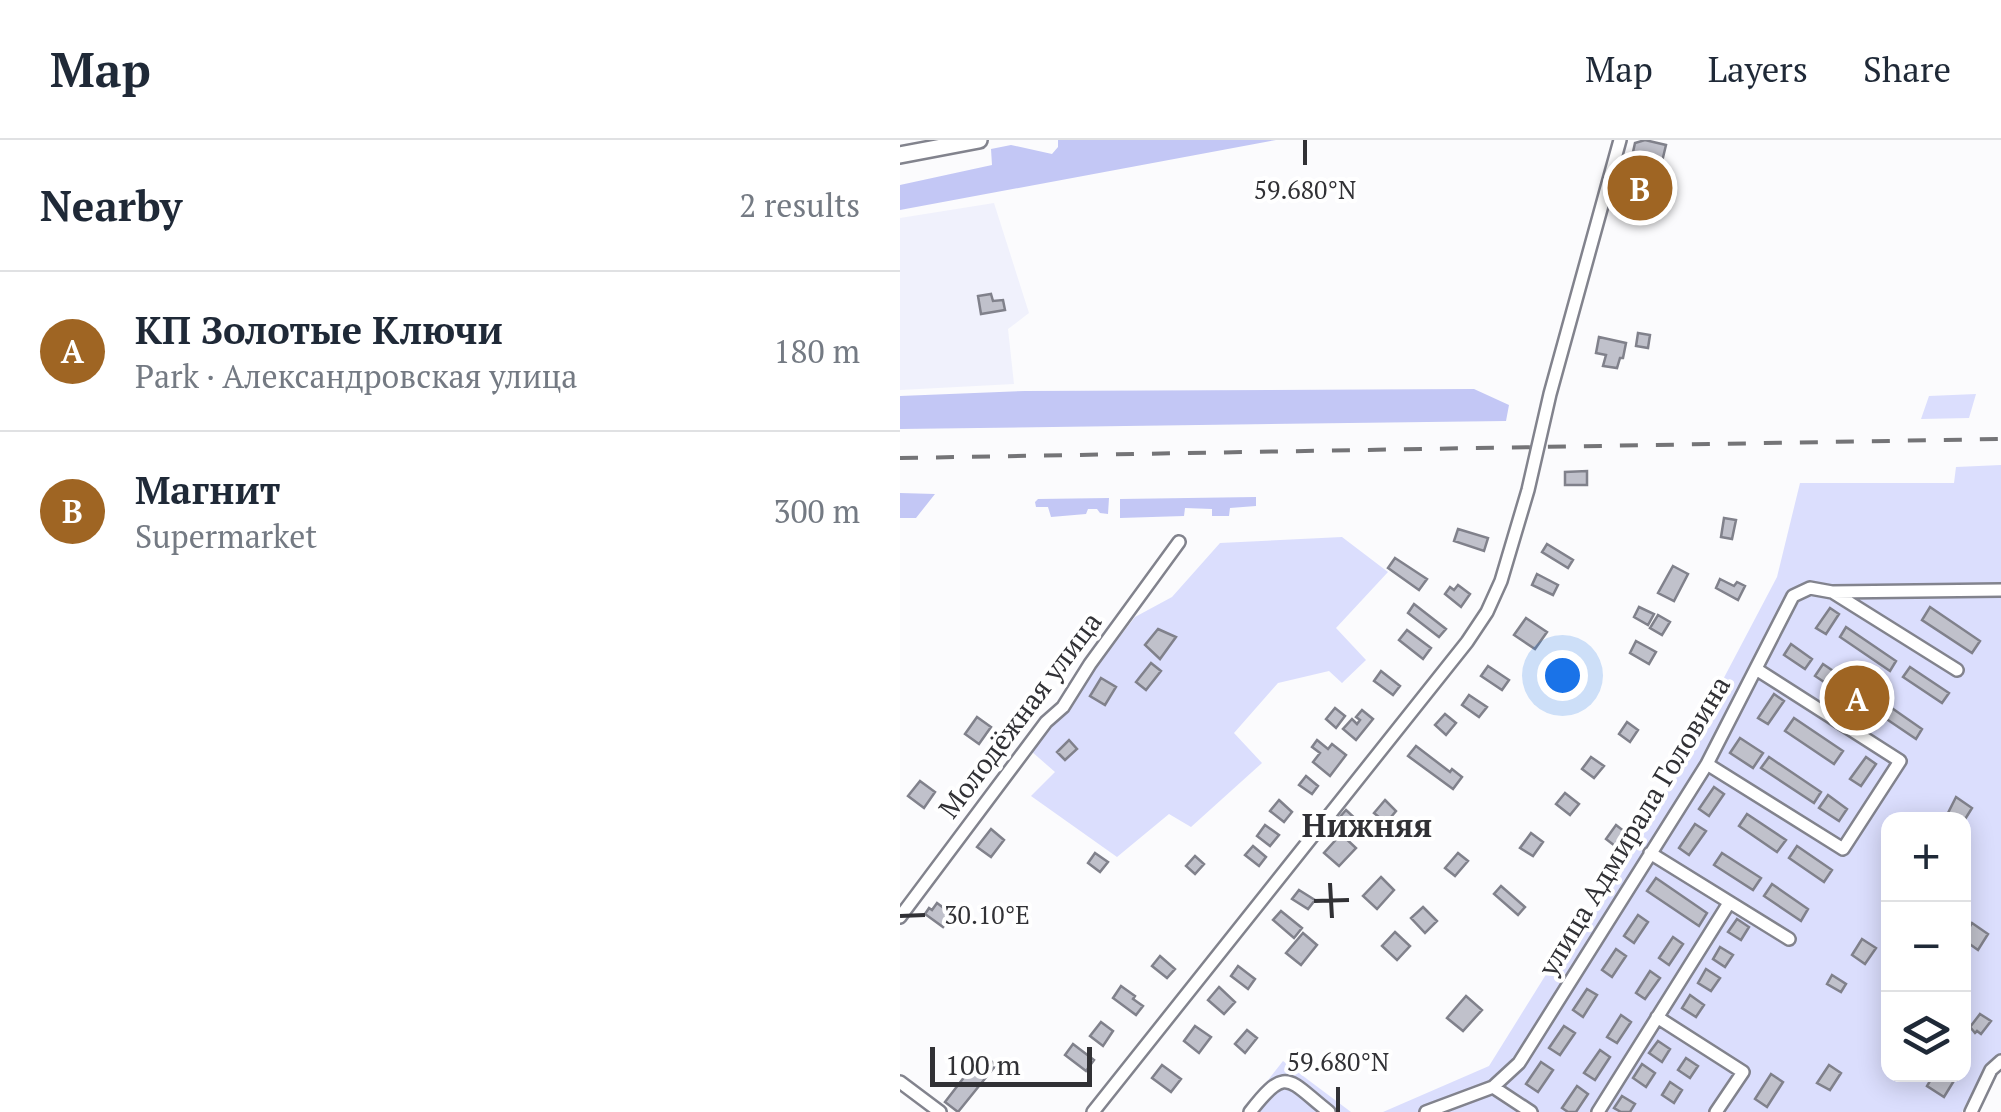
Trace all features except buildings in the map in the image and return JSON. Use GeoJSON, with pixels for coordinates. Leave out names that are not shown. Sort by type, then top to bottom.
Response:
{"type":"FeatureCollection","features":[{"type":"Feature","properties":{"kind":"main road"},"geometry":{"type":"LineString","coordinates":[[900,155],[979,140]]}},
{"type":"Feature","properties":{"kind":"street"},"geometry":{"type":"LineString","coordinates":[[1093,1112],[1487,612],[1501,581],[1528,490],[1550,394],[1620,140]]}},
{"type":"Feature","properties":{"kind":"street","name":"Молодёжная улица"},"geometry":{"type":"LineString","coordinates":[[900,916],[1046,722],[1064,706],[1179,542]]}},
{"type":"Feature","properties":{"kind":"street","name":"улица Адмирала Головина"},"geometry":{"type":"LineString","coordinates":[[1426,1112],[1493,1087],[1519,1063],[1707,764],[1793,596],[1810,588],[1832,592],[2001,590]]}},
{"type":"Feature","properties":{"kind":"street"},"geometry":{"type":"LineString","coordinates":[[1832,592],[1957,670]]}},
{"type":"Feature","properties":{"kind":"street"},"geometry":{"type":"LineString","coordinates":[[1707,764],[1843,850],[1900,760],[1756,670]]}},
{"type":"Feature","properties":{"kind":"street"},"geometry":{"type":"LineString","coordinates":[[1650,853],[1789,939]]}},
{"type":"Feature","properties":{"kind":"street"},"geometry":{"type":"LineString","coordinates":[[1598,1112],[1729,903]]}},
{"type":"Feature","properties":{"kind":"street"},"geometry":{"type":"LineString","coordinates":[[1657,1017],[1743,1072],[1716,1112]]}},
{"type":"Feature","properties":{"kind":"street"},"geometry":{"type":"LineString","coordinates":[[1971,1112],[1991,1070],[2001,1061]]}},
{"type":"Feature","properties":{"kind":"street"},"geometry":{"type":"LineString","coordinates":[[1250,1112],[1269,1088],[1289,1081],[1330,1112]]}},
{"type":"Feature","properties":{"kind":"street"},"geometry":{"type":"LineString","coordinates":[[900,1082],[940,1112]]}},
{"type":"Feature","properties":{"kind":"street"},"geometry":{"type":"LineString","coordinates":[[1493,1087],[1532,1112]]}},
{"type":"Feature","properties":{"kind":"shaded area"},"geometry":{"type":"Polygon","coordinates":[[[1058,140],[1276,140],[900,210],[900,185],[992,165],[991,149],[1011,145],[1052,154],[1058,140]]]}},
{"type":"Feature","properties":{"kind":"shaded area"},"geometry":{"type":"Polygon","coordinates":[[[994,203],[1029,313],[1008,329],[1014,384],[900,390],[900,218],[994,203]]]}},
{"type":"Feature","properties":{"kind":"shaded area"},"geometry":{"type":"Polygon","coordinates":[[[1474,389],[1509,405],[1506,421],[900,429],[900,396],[1025,391],[1474,389]]]}},
{"type":"Feature","properties":{"kind":"shaded area"},"geometry":{"type":"Polygon","coordinates":[[[1976,394],[1969,418],[1921,419],[1929,396],[1976,394]]]}},
{"type":"Feature","properties":{"kind":"shaded area"},"geometry":{"type":"Polygon","coordinates":[[[2001,465],[2001,1054],[1982,1073],[1962,1112],[1383,1112],[1489,1066],[1560,952],[1618,879],[1777,577],[1800,483],[1954,483],[1956,467],[2001,465]]]}},
{"type":"Feature","properties":{"kind":"shaded area"},"geometry":{"type":"Polygon","coordinates":[[[900,493],[935,494],[916,518],[900,518],[900,493]]]}},
{"type":"Feature","properties":{"kind":"shaded area"},"geometry":{"type":"Polygon","coordinates":[[[1256,497],[1256,506],[1230,508],[1229,516],[1212,516],[1212,509],[1185,508],[1184,516],[1120,518],[1120,499],[1256,497]]]}},
{"type":"Feature","properties":{"kind":"shaded area"},"geometry":{"type":"Polygon","coordinates":[[[1109,498],[1108,514],[1088,509],[1086,514],[1051,517],[1048,507],[1036,507],[1035,502],[1038,499],[1109,498]]]}},
{"type":"Feature","properties":{"kind":"shaded area"},"geometry":{"type":"Polygon","coordinates":[[[1342,537],[1388,572],[1336,628],[1366,660],[1342,683],[1329,671],[1278,683],[1234,733],[1262,763],[1191,827],[1169,814],[1117,857],[1031,796],[1055,772],[1031,751],[1135,617],[1172,597],[1220,543],[1342,537]]]}},
{"type":"Feature","properties":{"kind":"shaded area"},"geometry":{"type":"Polygon","coordinates":[[[1283,1061],[1351,1112],[1243,1112],[1283,1061]]]}},
{"type":"Feature","properties":{"kind":"railway"},"geometry":{"type":"LineString","coordinates":[[900,458],[2001,439]]}},
{"type":"Feature","properties":{"kind":"place","name":"Магнит"},"geometry":{"type":"Point","coordinates":[1640,188]}},
{"type":"Feature","properties":{"kind":"place","name":"КП Золотые Ключи"},"geometry":{"type":"Point","coordinates":[1857,698]}},
{"type":"Feature","properties":{"kind":"district","name":"Нижняя"},"geometry":{"type":"Point","coordinates":[1367,826]}}]}
